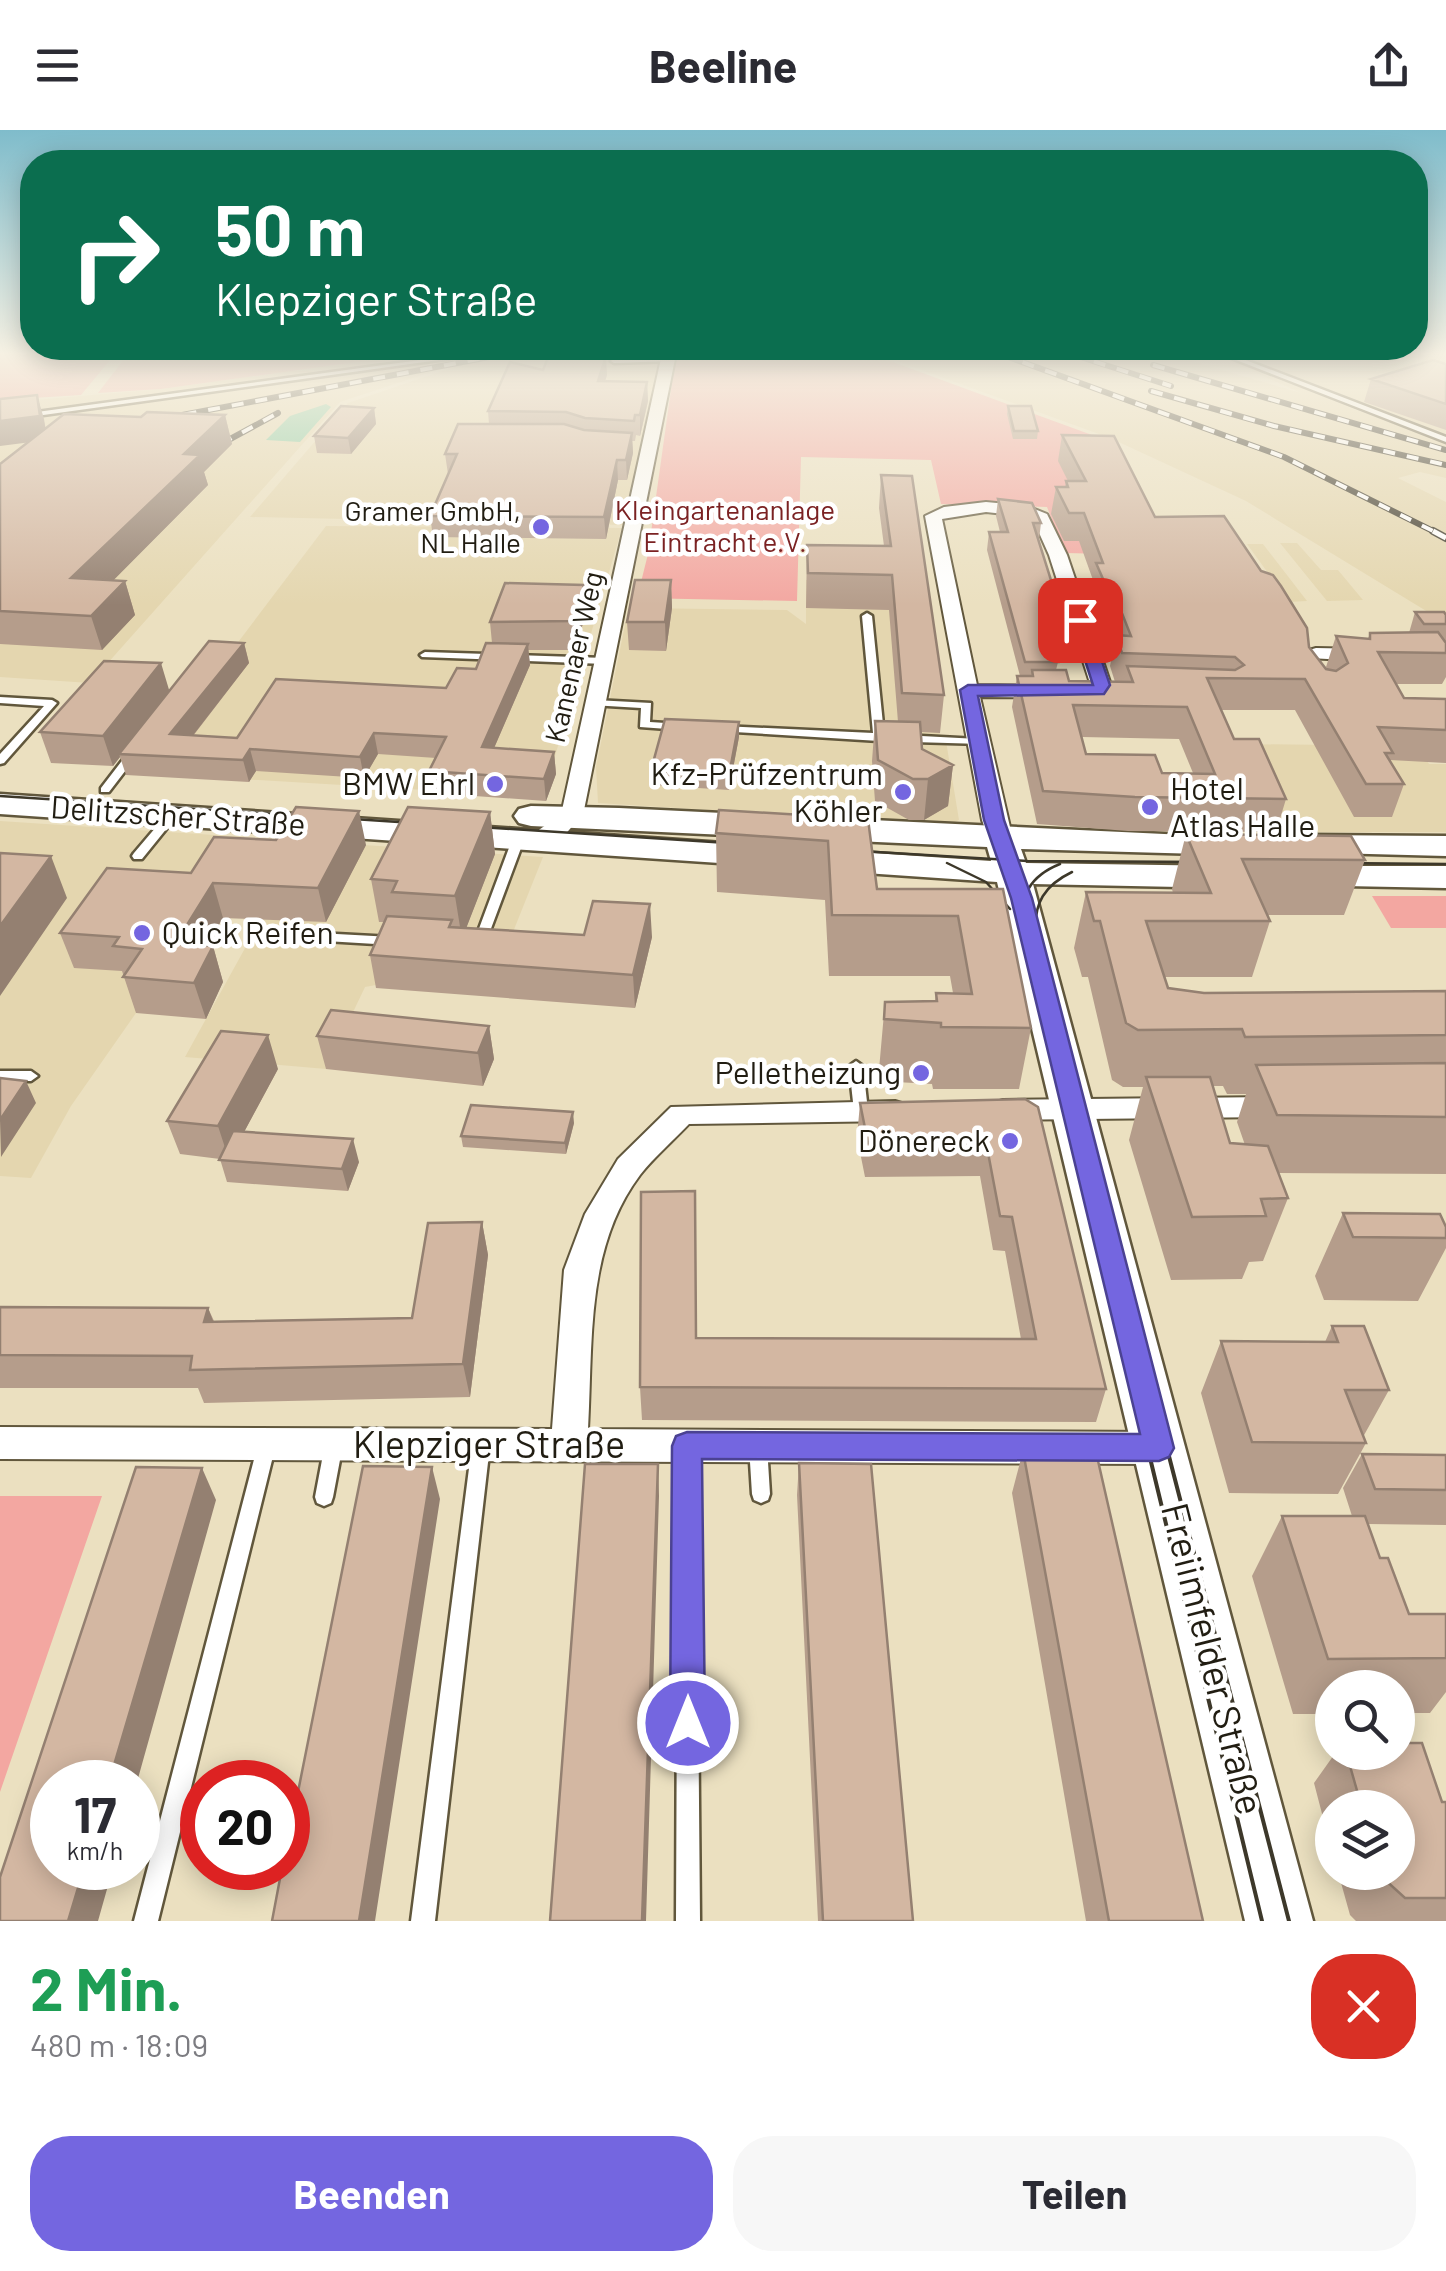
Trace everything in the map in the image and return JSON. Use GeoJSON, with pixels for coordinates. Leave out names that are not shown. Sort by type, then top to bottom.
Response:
{"type":"FeatureCollection","features":[{"type":"Feature","properties":{"kind":"main road","name":"Delitzscher Straße"},"geometry":{"type":"LineString","coordinates":[[2,801],[105,790],[570,816],[1007,856],[1271,845],[1446,846]]}},
{"type":"Feature","properties":{"kind":"main road","name":"Delitzscher Straße"},"geometry":{"type":"LineString","coordinates":[[2,801],[528,841],[1007,856],[1446,876]]}},
{"type":"Feature","properties":{"kind":"main road","name":"Freiimfelder Straße"},"geometry":{"type":"LineString","coordinates":[[1007,856],[1279,1921]]}},
{"type":"Feature","properties":{"kind":"street","name":"Kanenaer Weg"},"geometry":{"type":"LineString","coordinates":[[570,816],[605,661],[644,438]]}},
{"type":"Feature","properties":{"kind":"street"},"geometry":{"type":"LineString","coordinates":[[968,690],[1108,692],[1101,685],[1044,518],[1022,510],[948,510],[933,516],[978,742],[1007,856]]}},
{"type":"Feature","properties":{"kind":"street"},"geometry":{"type":"LineString","coordinates":[[1313,676],[1311,647],[1390,654]]}},
{"type":"Feature","properties":{"kind":"street"},"geometry":{"type":"LineString","coordinates":[[528,841],[570,816]]}},
{"type":"Feature","properties":{"kind":"street"},"geometry":{"type":"LineString","coordinates":[[978,1110],[1313,1107]]}},
{"type":"Feature","properties":{"kind":"street"},"geometry":{"type":"LineString","coordinates":[[570,1445],[580,1270],[601,1214],[630,1167],[681,1114],[920,1111]]}},
{"type":"Feature","properties":{"kind":"street","name":"Klepziger Straße"},"geometry":{"type":"LineString","coordinates":[[0,1443],[1159,1448]]}},
{"type":"Feature","properties":{"kind":"lane"},"geometry":{"type":"LineString","coordinates":[[868,616],[879,739]]}},
{"type":"Feature","properties":{"kind":"lane"},"geometry":{"type":"LineString","coordinates":[[425,654],[605,661]]}},
{"type":"Feature","properties":{"kind":"lane"},"geometry":{"type":"LineString","coordinates":[[0,700],[52,703],[0,761]]}},
{"type":"Feature","properties":{"kind":"lane"},"geometry":{"type":"LineString","coordinates":[[595,703],[647,706],[644,725],[978,742]]}},
{"type":"Feature","properties":{"kind":"lane"},"geometry":{"type":"LineString","coordinates":[[105,790],[138,747]]}},
{"type":"Feature","properties":{"kind":"lane"},"geometry":{"type":"LineString","coordinates":[[138,856],[172,815]]}},
{"type":"Feature","properties":{"kind":"lane"},"geometry":{"type":"LineString","coordinates":[[458,946],[478,947],[528,841]]}},
{"type":"Feature","properties":{"kind":"lane"},"geometry":{"type":"LineString","coordinates":[[280,935],[399,942]]}},
{"type":"Feature","properties":{"kind":"lane"},"geometry":{"type":"LineString","coordinates":[[856,1066],[861,1111]]}},
{"type":"Feature","properties":{"kind":"lane"},"geometry":{"type":"LineString","coordinates":[[0,1076],[30,1076]]}},
{"type":"Feature","properties":{"kind":"lane"},"geometry":{"type":"LineString","coordinates":[[146,1921],[267,1444]]}},
{"type":"Feature","properties":{"kind":"lane"},"geometry":{"type":"LineString","coordinates":[[324,1497],[334,1444]]}},
{"type":"Feature","properties":{"kind":"lane"},"geometry":{"type":"LineString","coordinates":[[423,1921],[481,1445]]}},
{"type":"Feature","properties":{"kind":"lane"},"geometry":{"type":"LineString","coordinates":[[687,1446],[688,1921]]}},
{"type":"Feature","properties":{"kind":"lane"},"geometry":{"type":"LineString","coordinates":[[758,1446],[761,1494]]}},
{"type":"Feature","properties":{"kind":"shaded area"},"geometry":{"type":"Polygon","coordinates":[[[0,438],[308,438],[90,683],[0,677],[0,438]]]}},
{"type":"Feature","properties":{"kind":"shaded area"},"geometry":{"type":"Polygon","coordinates":[[[268,438],[304,438],[300,442],[266,440],[268,438]]]}},
{"type":"Feature","properties":{"kind":"shaded area"},"geometry":{"type":"Polygon","coordinates":[[[318,438],[642,438],[624,525],[250,517],[318,438]]]}},
{"type":"Feature","properties":{"kind":"shaded area"},"geometry":{"type":"Polygon","coordinates":[[[1110,438],[1431,438],[1446,443],[1446,478],[1420,472],[1398,478],[1446,502],[1446,623],[1246,501],[1110,438]]]}},
{"type":"Feature","properties":{"kind":"shaded area"},"geometry":{"type":"Polygon","coordinates":[[[326,526],[622,528],[543,797],[139,773],[326,526]]]}},
{"type":"Feature","properties":{"kind":"shaded area"},"geometry":{"type":"Polygon","coordinates":[[[1280,543],[1297,543],[1321,570],[1338,570],[1363,600],[1327,601],[1280,543]]]}},
{"type":"Feature","properties":{"kind":"shaded area"},"geometry":{"type":"Polygon","coordinates":[[[1247,544],[1263,544],[1307,601],[1289,602],[1247,544]]]}},
{"type":"Feature","properties":{"kind":"shaded area"},"geometry":{"type":"Polygon","coordinates":[[[806,580],[917,581],[940,735],[945,735],[959,820],[948,825],[598,803],[596,767],[626,620],[637,608],[787,610],[806,624],[806,580]]]}},
{"type":"Feature","properties":{"kind":"shaded area"},"geometry":{"type":"Polygon","coordinates":[[[1238,744],[1418,746],[1429,764],[1446,764],[1446,832],[1279,832],[1238,744]]]}},
{"type":"Feature","properties":{"kind":"shaded area"},"geometry":{"type":"Polygon","coordinates":[[[0,821],[245,837],[136,1013],[71,1106],[31,1178],[0,1176],[0,821]]]}},
{"type":"Feature","properties":{"kind":"shaded area"},"geometry":{"type":"Polygon","coordinates":[[[304,841],[543,857],[501,962],[365,987],[326,1069],[185,1057],[304,841]]]}},
{"type":"Feature","properties":{"kind":"green space","name":"Kleingartenanlage Eintracht e.V."},"geometry":{"type":"Polygon","coordinates":[[[664,438],[1097,438],[1103,441],[1154,555],[1065,553],[1047,507],[941,504],[931,460],[801,457],[797,601],[637,598],[648,554],[664,438]]]}},
{"type":"Feature","properties":{"kind":"green space"},"geometry":{"type":"Polygon","coordinates":[[[1372,896],[1446,896],[1446,928],[1391,928],[1372,896]]]}},
{"type":"Feature","properties":{"kind":"green space"},"geometry":{"type":"Polygon","coordinates":[[[0,1496],[102,1496],[0,1792],[0,1496]]]}},
{"type":"Feature","properties":{"kind":"building"},"geometry":{"type":"Polygon","coordinates":[[[34,438],[201,438],[184,454],[200,455],[71,578],[125,581],[91,616],[0,611],[0,464],[34,438]]]}},
{"type":"Feature","properties":{"kind":"building"},"geometry":{"type":"Polygon","coordinates":[[[452,438],[631,438],[626,460],[617,460],[604,517],[430,516],[457,454],[445,454],[452,438]]]}},
{"type":"Feature","properties":{"kind":"building"},"geometry":{"type":"Polygon","coordinates":[[[1063,438],[1115,438],[1155,517],[1224,516],[1261,571],[1273,575],[1281,586],[1307,628],[1309,647],[1326,669],[1336,671],[1348,663],[1336,636],[1370,639],[1370,633],[1438,632],[1446,643],[1446,653],[1378,652],[1404,698],[1446,699],[1446,730],[1378,727],[1393,753],[1385,753],[1404,784],[1366,784],[1305,679],[1207,678],[1234,739],[1259,739],[1286,799],[1043,791],[1017,676],[1033,676],[1032,670],[1066,670],[1069,681],[1133,682],[1127,666],[1235,670],[1244,665],[1235,657],[1122,653],[1116,635],[1131,636],[1112,588],[1107,588],[1096,563],[1103,563],[1084,513],[1069,513],[1056,487],[1068,487],[1066,481],[1086,481],[1063,438]],[[1073,705],[1086,754],[1155,755],[1162,773],[1215,774],[1187,707],[1073,705]]]}},
{"type":"Feature","properties":{"kind":"building"},"geometry":{"type":"Polygon","coordinates":[[[881,475],[912,476],[944,695],[902,693],[892,575],[808,573],[807,545],[891,546],[881,475]]]}},
{"type":"Feature","properties":{"kind":"building"},"geometry":{"type":"Polygon","coordinates":[[[998,499],[1032,503],[1041,523],[1033,523],[1062,615],[1043,615],[1058,662],[1025,662],[989,532],[1008,532],[998,499]]]}},
{"type":"Feature","properties":{"kind":"building"},"geometry":{"type":"Polygon","coordinates":[[[635,580],[671,580],[665,622],[627,622],[635,580]]]}},
{"type":"Feature","properties":{"kind":"building"},"geometry":{"type":"Polygon","coordinates":[[[505,583],[584,585],[573,621],[490,622],[505,583]]]}},
{"type":"Feature","properties":{"kind":"building"},"geometry":{"type":"Polygon","coordinates":[[[1415,612],[1444,612],[1446,624],[1424,624],[1415,612]]]}},
{"type":"Feature","properties":{"kind":"building"},"geometry":{"type":"Polygon","coordinates":[[[209,641],[244,643],[170,734],[237,738],[276,679],[446,688],[457,668],[476,669],[486,643],[528,644],[482,747],[554,752],[544,779],[429,771],[446,737],[374,733],[360,757],[250,749],[243,760],[119,754],[209,641]]]}},
{"type":"Feature","properties":{"kind":"building"},"geometry":{"type":"Polygon","coordinates":[[[104,661],[161,663],[103,736],[40,732],[104,661]]]}},
{"type":"Feature","properties":{"kind":"building"},"geometry":{"type":"Polygon","coordinates":[[[665,719],[739,722],[729,775],[651,770],[665,719]]]}},
{"type":"Feature","properties":{"kind":"building"},"geometry":{"type":"Polygon","coordinates":[[[875,721],[920,722],[922,749],[953,765],[928,779],[913,779],[878,760],[875,721]]]}},
{"type":"Feature","properties":{"kind":"building"},"geometry":{"type":"Polygon","coordinates":[[[296,807],[359,811],[318,888],[213,883],[175,944],[213,946],[194,983],[123,977],[142,949],[113,946],[119,937],[60,933],[107,868],[191,873],[214,837],[276,840],[296,807]]]}},
{"type":"Feature","properties":{"kind":"building"},"geometry":{"type":"Polygon","coordinates":[[[408,807],[490,812],[455,896],[392,892],[397,881],[371,879],[408,807]]]}},
{"type":"Feature","properties":{"kind":"building"},"geometry":{"type":"Polygon","coordinates":[[[719,810],[868,819],[877,889],[1003,889],[1031,1028],[941,1027],[941,1023],[884,1019],[885,1002],[937,1001],[936,993],[972,994],[958,916],[832,915],[828,841],[716,833],[719,810]]]}},
{"type":"Feature","properties":{"kind":"building"},"geometry":{"type":"Polygon","coordinates":[[[1186,834],[1351,836],[1365,860],[1242,859],[1270,921],[1146,921],[1168,988],[1204,993],[1446,991],[1446,1035],[1245,1037],[1242,1029],[1138,1030],[1126,1023],[1100,921],[1094,921],[1086,892],[1211,893],[1186,834]]]}},
{"type":"Feature","properties":{"kind":"building"},"geometry":{"type":"Polygon","coordinates":[[[0,853],[51,856],[0,926],[0,853]]]}},
{"type":"Feature","properties":{"kind":"building"},"geometry":{"type":"Polygon","coordinates":[[[593,901],[650,904],[633,975],[370,955],[387,916],[452,920],[449,927],[584,935],[593,901]]]}},
{"type":"Feature","properties":{"kind":"building"},"geometry":{"type":"Polygon","coordinates":[[[331,1010],[489,1026],[478,1053],[317,1036],[331,1010]]]}},
{"type":"Feature","properties":{"kind":"building"},"geometry":{"type":"Polygon","coordinates":[[[221,1031],[268,1035],[218,1126],[167,1121],[221,1031]]]}},
{"type":"Feature","properties":{"kind":"building"},"geometry":{"type":"Polygon","coordinates":[[[1446,1063],[1446,1117],[1277,1115],[1256,1065],[1446,1063]]]}},
{"type":"Feature","properties":{"kind":"building"},"geometry":{"type":"Polygon","coordinates":[[[1146,1077],[1210,1077],[1230,1143],[1268,1146],[1288,1198],[1261,1199],[1266,1216],[1192,1217],[1146,1077]]]}},
{"type":"Feature","properties":{"kind":"building"},"geometry":{"type":"Polygon","coordinates":[[[0,1078],[26,1081],[0,1120],[0,1078]]]}},
{"type":"Feature","properties":{"kind":"building"},"geometry":{"type":"Polygon","coordinates":[[[1025,1099],[1038,1107],[1106,1389],[640,1387],[641,1192],[695,1191],[696,1338],[1036,1339],[1012,1217],[1000,1216],[986,1142],[868,1143],[860,1103],[1025,1099]]]}},
{"type":"Feature","properties":{"kind":"building"},"geometry":{"type":"Polygon","coordinates":[[[471,1105],[573,1112],[565,1143],[461,1136],[471,1105]]]}},
{"type":"Feature","properties":{"kind":"building"},"geometry":{"type":"Polygon","coordinates":[[[233,1131],[353,1139],[342,1169],[219,1160],[233,1131]]]}},
{"type":"Feature","properties":{"kind":"building"},"geometry":{"type":"Polygon","coordinates":[[[1343,1213],[1440,1214],[1446,1238],[1353,1237],[1343,1213]]]}},
{"type":"Feature","properties":{"kind":"building"},"geometry":{"type":"Polygon","coordinates":[[[482,1222],[463,1364],[190,1370],[192,1356],[0,1355],[0,1307],[208,1308],[204,1322],[412,1318],[428,1223],[482,1222]]]}},
{"type":"Feature","properties":{"kind":"building"},"geometry":{"type":"Polygon","coordinates":[[[1332,1326],[1364,1326],[1389,1390],[1345,1390],[1366,1443],[1252,1442],[1221,1341],[1338,1342],[1332,1326]]]}},
{"type":"Feature","properties":{"kind":"building"},"geometry":{"type":"Polygon","coordinates":[[[1023,1451],[1096,1452],[1203,1921],[1109,1921],[1023,1451]]]}},
{"type":"Feature","properties":{"kind":"building"},"geometry":{"type":"Polygon","coordinates":[[[1362,1454],[1446,1455],[1446,1490],[1375,1489],[1362,1454]]]}},
{"type":"Feature","properties":{"kind":"building"},"geometry":{"type":"Polygon","coordinates":[[[799,1463],[871,1464],[913,1921],[823,1921],[799,1463]]]}},
{"type":"Feature","properties":{"kind":"building"},"geometry":{"type":"Polygon","coordinates":[[[585,1464],[658,1464],[642,1921],[550,1921],[585,1464]]]}},
{"type":"Feature","properties":{"kind":"building"},"geometry":{"type":"Polygon","coordinates":[[[363,1466],[432,1467],[359,1921],[272,1921],[278,1890],[310,1890],[310,1760],[304,1760],[363,1466]]]}},
{"type":"Feature","properties":{"kind":"building"},"geometry":{"type":"Polygon","coordinates":[[[136,1467],[202,1468],[116,1760],[39,1760],[136,1467]]]}},
{"type":"Feature","properties":{"kind":"building"},"geometry":{"type":"Polygon","coordinates":[[[1282,1516],[1365,1516],[1380,1558],[1388,1558],[1409,1614],[1446,1614],[1446,1658],[1328,1659],[1282,1516]]]}},
{"type":"Feature","properties":{"kind":"building"},"geometry":{"type":"Polygon","coordinates":[[[1415,1743],[1422,1743],[1442,1802],[1446,1802],[1446,1898],[1405,1898],[1396,1890],[1415,1890],[1415,1790],[1357,1790],[1351,1770],[1415,1770],[1415,1743]]]}},
{"type":"Feature","properties":{"kind":"building"},"geometry":{"type":"Polygon","coordinates":[[[30,1787],[30,1890],[77,1890],[68,1921],[0,1921],[0,1877],[30,1787]]]}},
{"type":"Feature","properties":{"kind":"tram line"},"geometry":{"type":"LineString","coordinates":[[0,796],[429,824]]}},
{"type":"Feature","properties":{"kind":"tram line"},"geometry":{"type":"LineString","coordinates":[[464,826],[743,844]]}},
{"type":"Feature","properties":{"kind":"tram line"},"geometry":{"type":"LineString","coordinates":[[843,850],[1027,861],[1208,862]]}},
{"type":"Feature","properties":{"kind":"tram line"},"geometry":{"type":"LineString","coordinates":[[947,863],[986,882],[1010,909]]}},
{"type":"Feature","properties":{"kind":"tram line"},"geometry":{"type":"LineString","coordinates":[[1338,863],[1446,864]]}},
{"type":"Feature","properties":{"kind":"tram line"},"geometry":{"type":"LineString","coordinates":[[1060,864],[1041,874],[1029,888],[1022,927],[1145,1435]]}},
{"type":"Feature","properties":{"kind":"tram line"},"geometry":{"type":"LineString","coordinates":[[1036,934],[1043,896],[1072,872]]}},
{"type":"Feature","properties":{"kind":"tram line"},"geometry":{"type":"LineString","coordinates":[[1114,1244],[1163,1435]]}},
{"type":"Feature","properties":{"kind":"tram line"},"geometry":{"type":"LineString","coordinates":[[1144,1433],[1262,1921]]}},
{"type":"Feature","properties":{"kind":"tram line"},"geometry":{"type":"LineString","coordinates":[[1163,1433],[1289,1921]]}},
{"type":"Feature","properties":{"kind":"railway"},"geometry":{"type":"LineString","coordinates":[[221,444],[233,438]]}},
{"type":"Feature","properties":{"kind":"railway"},"geometry":{"type":"LineString","coordinates":[[1230,438],[1284,457],[1433,531]]}},
{"type":"Feature","properties":{"kind":"railway"},"geometry":{"type":"LineString","coordinates":[[1325,438],[1446,465]]}},
{"type":"Feature","properties":{"kind":"railway"},"geometry":{"type":"LineString","coordinates":[[1403,438],[1446,450]]}},
{"type":"Feature","properties":{"kind":"railway"},"geometry":{"type":"LineString","coordinates":[[1433,531],[1437,533]]}},
{"type":"Feature","properties":{"kind":"railway"},"geometry":{"type":"LineString","coordinates":[[1433,531],[1446,538]]}},
{"type":"Feature","properties":{"kind":"place","name":"Gramer GmbH, NL Halle"},"geometry":{"type":"Point","coordinates":[541,527]}},
{"type":"Feature","properties":{"kind":"place","name":"BMW Ehrl"},"geometry":{"type":"Point","coordinates":[495,784]}},
{"type":"Feature","properties":{"kind":"place","name":"Kfz-Prüfzentrum Köhler"},"geometry":{"type":"Point","coordinates":[903,792]}},
{"type":"Feature","properties":{"kind":"place","name":"Hotel Atlas Halle"},"geometry":{"type":"Point","coordinates":[1150,807]}},
{"type":"Feature","properties":{"kind":"place","name":"Quick Reifen"},"geometry":{"type":"Point","coordinates":[142,933]}},
{"type":"Feature","properties":{"kind":"place","name":"Pelletheizung"},"geometry":{"type":"Point","coordinates":[921,1073]}},
{"type":"Feature","properties":{"kind":"place","name":"Dönereck"},"geometry":{"type":"Point","coordinates":[1010,1141]}},
{"type":"Feature","properties":{"kind":"route"},"geometry":{"type":"LineString","coordinates":[[688,1723],[687,1446],[1159,1448],[1022,898],[994,820],[968,690],[1098,690],[1101,685],[1080,620]]}}]}
